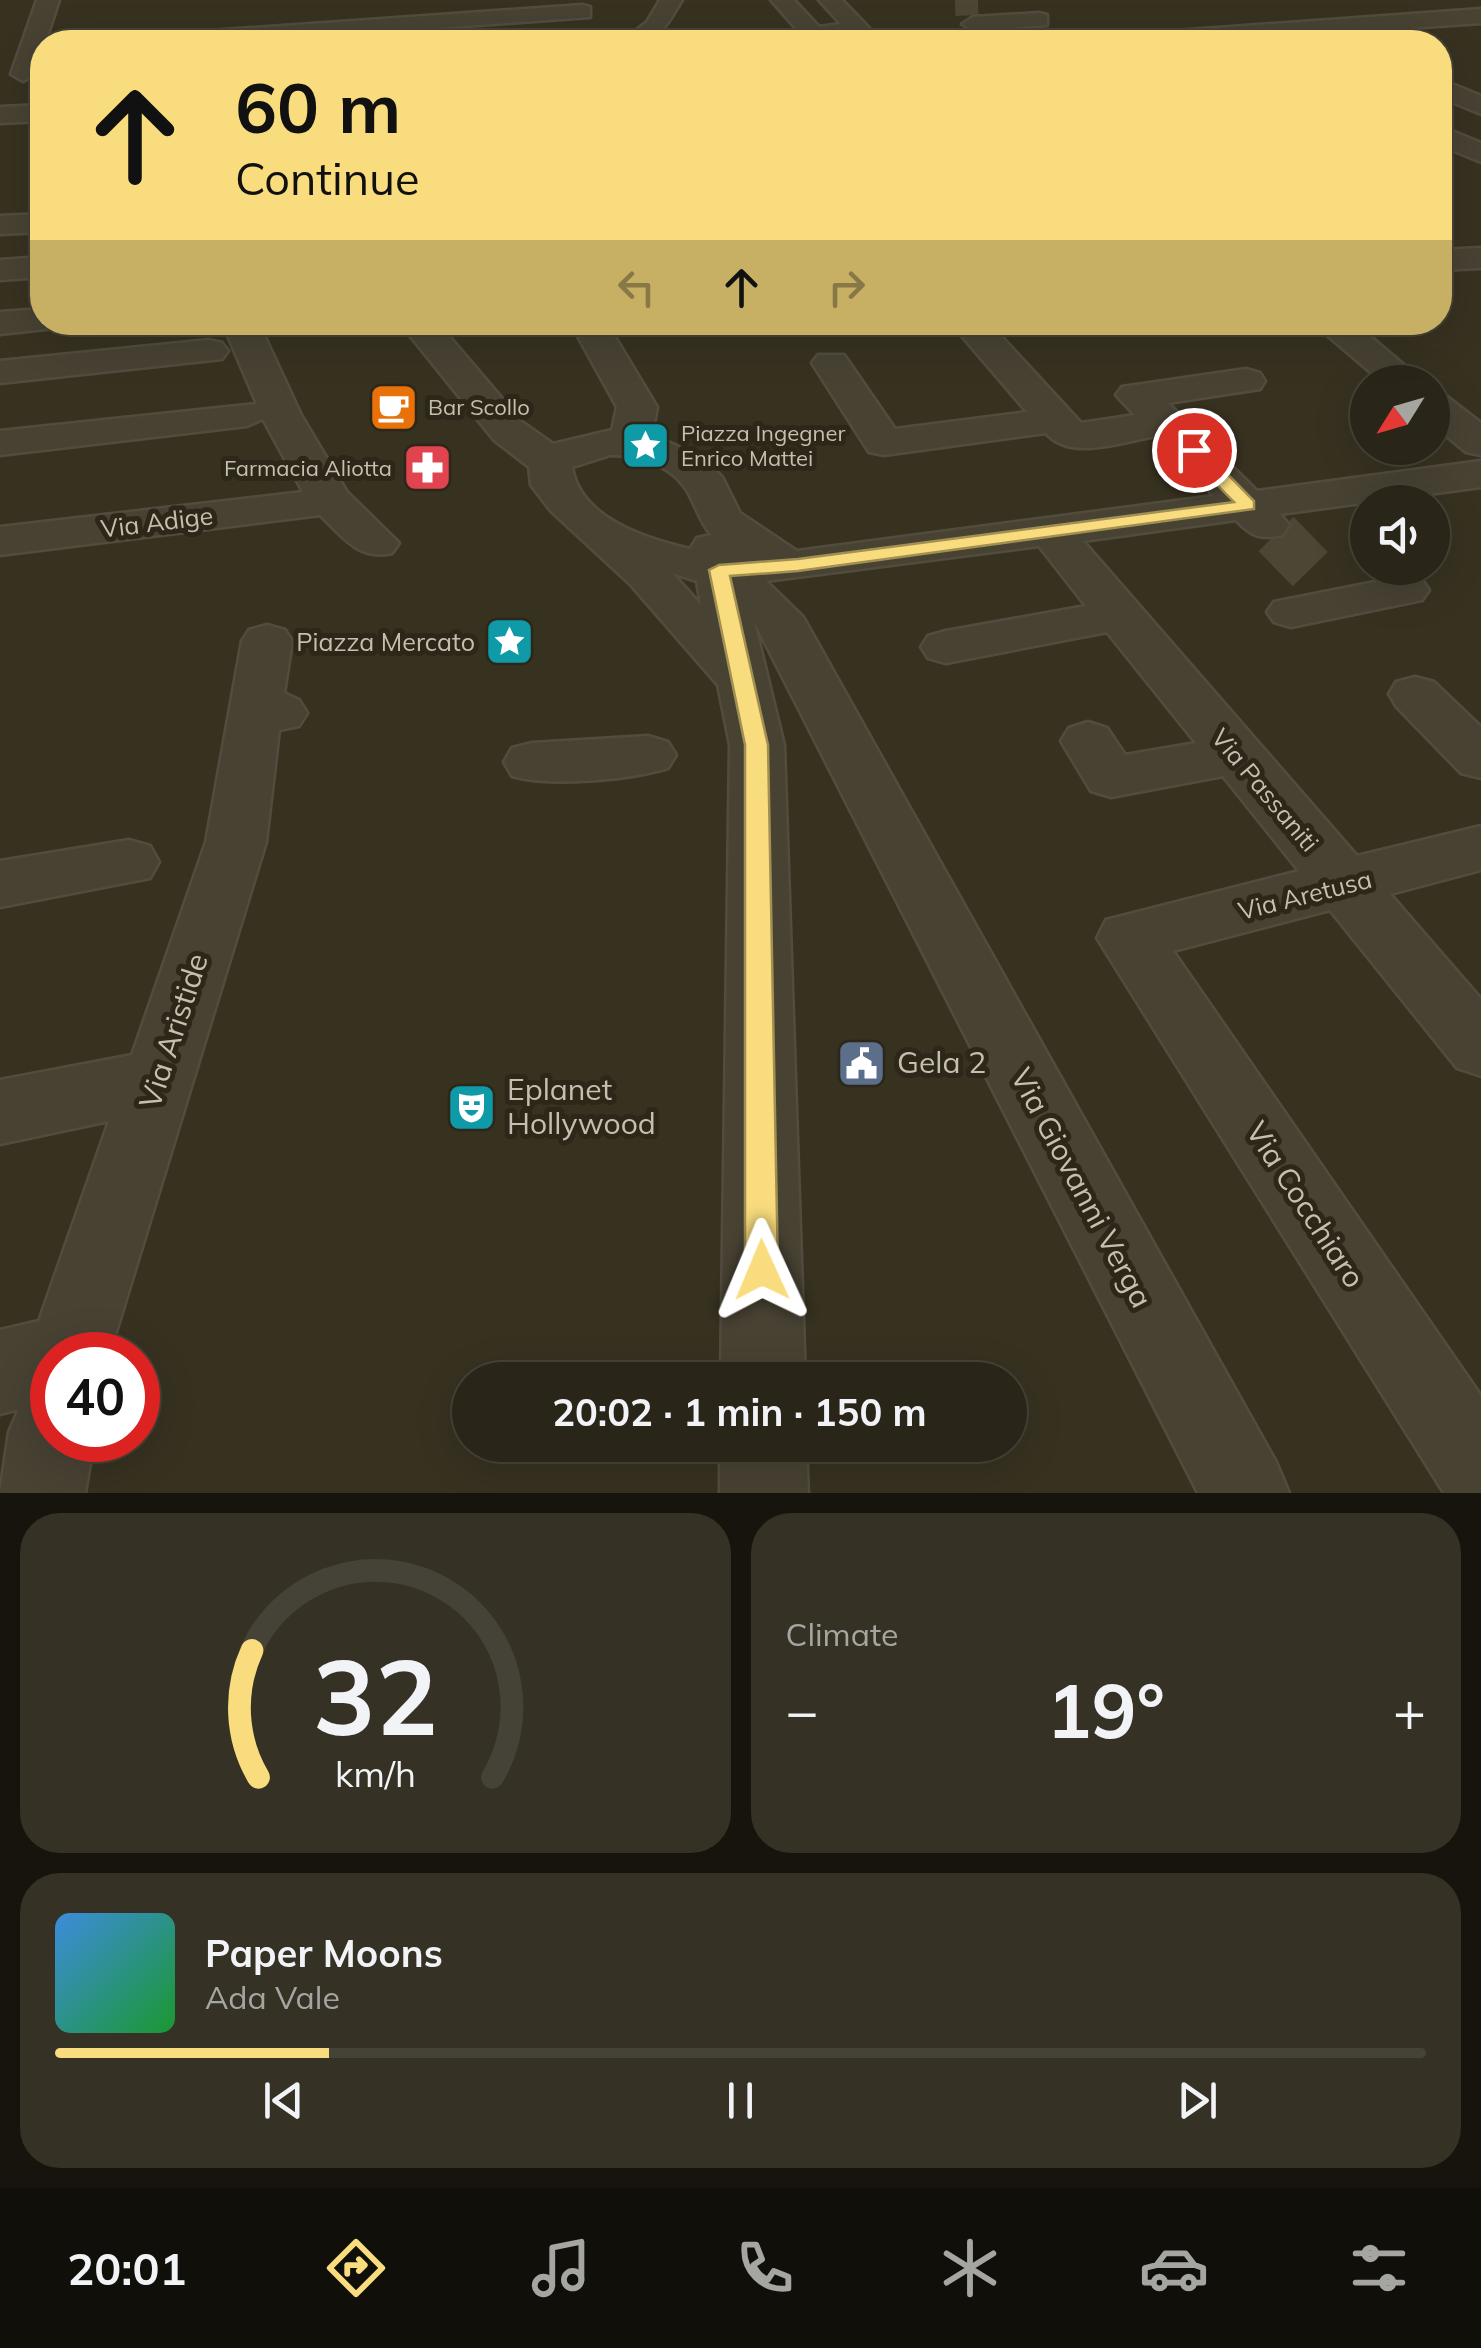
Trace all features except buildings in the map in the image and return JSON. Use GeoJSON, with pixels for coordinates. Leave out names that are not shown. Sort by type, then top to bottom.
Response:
{"type":"FeatureCollection","features":[{"type":"Feature","properties":{"kind":"street"},"geometry":{"type":"LineString","coordinates":[[40,30],[48,0]]}},
{"type":"Feature","properties":{"kind":"street"},"geometry":{"type":"LineString","coordinates":[[388,18],[456,0]]}},
{"type":"Feature","properties":{"kind":"street"},"geometry":{"type":"LineString","coordinates":[[635,25],[655,26],[670,0]]}},
{"type":"Feature","properties":{"kind":"street"},"geometry":{"type":"LineString","coordinates":[[635,25],[670,0]]}},
{"type":"Feature","properties":{"kind":"street"},"geometry":{"type":"LineString","coordinates":[[782,0],[810,30]]}},
{"type":"Feature","properties":{"kind":"street"},"geometry":{"type":"LineString","coordinates":[[975,13],[1016,0]]}},
{"type":"Feature","properties":{"kind":"street"},"geometry":{"type":"LineString","coordinates":[[1431,0],[1478,18]]}},
{"type":"Feature","properties":{"kind":"street"},"geometry":{"type":"LineString","coordinates":[[834,4],[858,28],[851,30]]}},
{"type":"Feature","properties":{"kind":"street"},"geometry":{"type":"LineString","coordinates":[[950,4],[975,13],[1039,20]]}},
{"type":"Feature","properties":{"kind":"street"},"geometry":{"type":"LineString","coordinates":[[1324,6],[1351,19]]}},
{"type":"Feature","properties":{"kind":"street"},"geometry":{"type":"LineString","coordinates":[[516,8],[531,30]]}},
{"type":"Feature","properties":{"kind":"street"},"geometry":{"type":"LineString","coordinates":[[276,30],[516,8],[582,12]]}},
{"type":"Feature","properties":{"kind":"street"},"geometry":{"type":"LineString","coordinates":[[1192,8],[1234,30]]}},
{"type":"Feature","properties":{"kind":"street"},"geometry":{"type":"LineString","coordinates":[[975,13],[987,30]]}},
{"type":"Feature","properties":{"kind":"street"},"geometry":{"type":"LineString","coordinates":[[157,30],[161,14]]}},
{"type":"Feature","properties":{"kind":"street"},"geometry":{"type":"LineString","coordinates":[[1341,30],[1478,18]]}},
{"type":"Feature","properties":{"kind":"street"},"geometry":{"type":"LineString","coordinates":[[0,53],[30,59]]}},
{"type":"Feature","properties":{"kind":"street"},"geometry":{"type":"LineString","coordinates":[[1452,83],[1481,106]]}},
{"type":"Feature","properties":{"kind":"street"},"geometry":{"type":"LineString","coordinates":[[1452,109],[1481,106]]}},
{"type":"Feature","properties":{"kind":"street"},"geometry":{"type":"LineString","coordinates":[[0,115],[30,114]]}},
{"type":"Feature","properties":{"kind":"street"},"geometry":{"type":"LineString","coordinates":[[1452,140],[1481,154]]}},
{"type":"Feature","properties":{"kind":"street"},"geometry":{"type":"LineString","coordinates":[[0,270],[30,268]]}},
{"type":"Feature","properties":{"kind":"street"},"geometry":{"type":"LineString","coordinates":[[0,323],[30,321]]}},
{"type":"Feature","properties":{"kind":"street"},"geometry":{"type":"LineString","coordinates":[[246,335],[280,415],[329,500],[376,543]]}},
{"type":"Feature","properties":{"kind":"street"},"geometry":{"type":"LineString","coordinates":[[428,335],[508,431],[550,462],[553,485],[566,502],[617,543],[763,623],[1050,531],[1262,520],[1481,474]]}},
{"type":"Feature","properties":{"kind":"street"},"geometry":{"type":"LineString","coordinates":[[595,335],[636,407],[630,440]]}},
{"type":"Feature","properties":{"kind":"street"},"geometry":{"type":"LineString","coordinates":[[980,335],[1071,437],[1167,422]]}},
{"type":"Feature","properties":{"kind":"street"},"geometry":{"type":"LineString","coordinates":[[1346,335],[1384,365]]}},
{"type":"Feature","properties":{"kind":"street"},"geometry":{"type":"LineString","coordinates":[[0,372],[209,351]]}},
{"type":"Feature","properties":{"kind":"street"},"geometry":{"type":"LineString","coordinates":[[831,362],[884,444],[1055,420]]}},
{"type":"Feature","properties":{"kind":"street"},"geometry":{"type":"LineString","coordinates":[[1246,382],[1136,395],[1262,520]]}},
{"type":"Feature","properties":{"kind":"street"},"geometry":{"type":"LineString","coordinates":[[0,443],[247,414]]}},
{"type":"Feature","properties":{"kind":"street"},"geometry":{"type":"LineString","coordinates":[[1450,418],[1481,443]]}},
{"type":"Feature","properties":{"kind":"street"},"geometry":{"type":"LineString","coordinates":[[550,462],[586,445],[630,440],[669,454],[704,483],[707,546],[763,623],[757,745],[762,1362]]}},
{"type":"Feature","properties":{"kind":"street","name":"Via Adige"},"geometry":{"type":"LineString","coordinates":[[0,541],[313,504]]}},
{"type":"Feature","properties":{"kind":"street","name":"Via Passaniti"},"geometry":{"type":"LineString","coordinates":[[1050,531],[1481,1047]]}},
{"type":"Feature","properties":{"kind":"street"},"geometry":{"type":"LineString","coordinates":[[617,543],[650,555],[707,546]]}},
{"type":"Feature","properties":{"kind":"street"},"geometry":{"type":"LineString","coordinates":[[707,546],[763,623]]}},
{"type":"Feature","properties":{"kind":"street"},"geometry":{"type":"LineString","coordinates":[[1318,598],[1404,590]]}},
{"type":"Feature","properties":{"kind":"street"},"geometry":{"type":"LineString","coordinates":[[946,646],[1119,614]]}},
{"type":"Feature","properties":{"kind":"street","name":"Via Giovanni Verga"},"geometry":{"type":"LineString","coordinates":[[763,623],[1244,1493]]}},
{"type":"Feature","properties":{"kind":"street","name":"Via Aristide"},"geometry":{"type":"LineString","coordinates":[[76,1332],[236,842],[268,685]]}},
{"type":"Feature","properties":{"kind":"street"},"geometry":{"type":"LineString","coordinates":[[1415,694],[1481,759]]}},
{"type":"Feature","properties":{"kind":"street"},"geometry":{"type":"LineString","coordinates":[[1088,741],[1111,777],[1236,755]]}},
{"type":"Feature","properties":{"kind":"street"},"geometry":{"type":"LineString","coordinates":[[532,762],[648,755]]}},
{"type":"Feature","properties":{"kind":"street","name":"Via Aretusa"},"geometry":{"type":"LineString","coordinates":[[1129,938],[1345,886],[1481,848]]}},
{"type":"Feature","properties":{"kind":"street"},"geometry":{"type":"LineString","coordinates":[[0,884],[129,862]]}},
{"type":"Feature","properties":{"kind":"street","name":"Via Cocchiaro"},"geometry":{"type":"LineString","coordinates":[[1129,938],[1481,1472]]}},
{"type":"Feature","properties":{"kind":"street"},"geometry":{"type":"LineString","coordinates":[[0,1112],[158,1080]]}},
{"type":"Feature","properties":{"kind":"street"},"geometry":{"type":"LineString","coordinates":[[0,1372],[30,1364]]}},
{"type":"Feature","properties":{"kind":"street"},"geometry":{"type":"LineString","coordinates":[[41,1493],[47,1462]]}},
{"type":"Feature","properties":{"kind":"street"},"geometry":{"type":"LineString","coordinates":[[763,1462],[764,1493]]}},
{"type":"Feature","properties":{"kind":"tunnel"},"geometry":{"type":"LineString","coordinates":[[955,4],[978,3]]}},
{"type":"Feature","properties":{"kind":"tunnel"},"geometry":{"type":"LineString","coordinates":[[1276,534],[1320,579]]}},
{"type":"Feature","properties":{"kind":"place","name":"Bar Scollo"},"geometry":{"type":"Point","coordinates":[393,407]}},
{"type":"Feature","properties":{"kind":"place","name":"Piazza Ingegner Enrico Mattei"},"geometry":{"type":"Point","coordinates":[646,446]}},
{"type":"Feature","properties":{"kind":"place","name":"Farmacia Aliotta"},"geometry":{"type":"Point","coordinates":[427,468]}},
{"type":"Feature","properties":{"kind":"place","name":"Piazza Mercato"},"geometry":{"type":"Point","coordinates":[510,642]}},
{"type":"Feature","properties":{"kind":"place","name":"Gela 2"},"geometry":{"type":"Point","coordinates":[862,1063]}},
{"type":"Feature","properties":{"kind":"place","name":"Eplanet Hollywood"},"geometry":{"type":"Point","coordinates":[472,1107]}},
{"type":"Feature","properties":{"kind":"route"},"geometry":{"type":"LineString","coordinates":[[762,1270],[757,745],[719,570],[798,565],[1248,505],[1194,450]]}}]}
